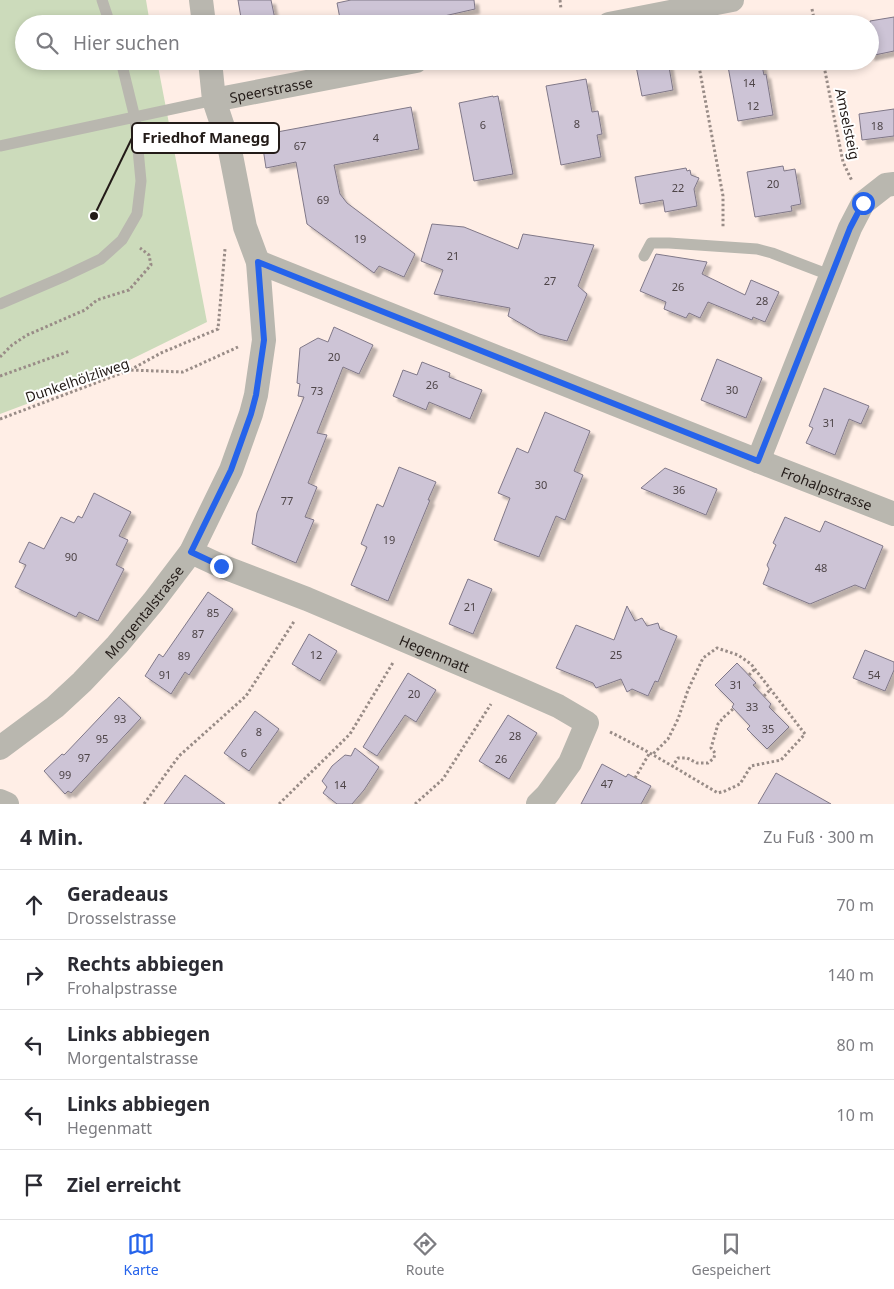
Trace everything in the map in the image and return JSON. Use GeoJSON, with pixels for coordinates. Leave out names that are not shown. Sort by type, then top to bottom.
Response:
{"type":"FeatureCollection","features":[{"type":"Feature","properties":{"kind":"street"},"geometry":{"type":"LineString","coordinates":[[201,0],[203,15]]}},
{"type":"Feature","properties":{"kind":"street"},"geometry":{"type":"LineString","coordinates":[[651,15],[732,0]]}},
{"type":"Feature","properties":{"kind":"street","name":"Morgentalstrasse"},"geometry":{"type":"LineString","coordinates":[[0,748],[55,707],[82,682],[117,645],[191,552],[231,470],[251,414],[256,395],[264,340],[258,262],[246,227],[229,144],[214,100],[211,70]]}},
{"type":"Feature","properties":{"kind":"street","name":"Speerstrasse"},"geometry":{"type":"LineString","coordinates":[[214,100],[369,70]]}},
{"type":"Feature","properties":{"kind":"street"},"geometry":{"type":"LineString","coordinates":[[758,461],[850,228],[863,203],[886,185],[894,184]]}},
{"type":"Feature","properties":{"kind":"street","name":"Frohalpstrasse"},"geometry":{"type":"LineString","coordinates":[[258,262],[894,514]]}},
{"type":"Feature","properties":{"kind":"street","name":"Hegenmatt"},"geometry":{"type":"LineString","coordinates":[[191,552],[517,688],[558,706],[587,723],[570,763],[538,804]]}},
{"type":"Feature","properties":{"kind":"street"},"geometry":{"type":"LineString","coordinates":[[0,801],[7,804]]}},
{"type":"Feature","properties":{"kind":"lane"},"geometry":{"type":"LineString","coordinates":[[102,0],[107,15]]}},
{"type":"Feature","properties":{"kind":"lane"},"geometry":{"type":"LineString","coordinates":[[0,304],[63,277],[100,258],[122,240],[137,214],[141,181],[134,118],[123,70]]}},
{"type":"Feature","properties":{"kind":"lane"},"geometry":{"type":"LineString","coordinates":[[0,146],[214,100]]}},
{"type":"Feature","properties":{"kind":"lane"},"geometry":{"type":"LineString","coordinates":[[644,256],[652,243],[757,249],[832,276]]}},
{"type":"Feature","properties":{"kind":"path"},"geometry":{"type":"LineString","coordinates":[[560,0],[561,9]]}},
{"type":"Feature","properties":{"kind":"path"},"geometry":{"type":"LineString","coordinates":[[812,9],[813,15]]}},
{"type":"Feature","properties":{"kind":"path"},"geometry":{"type":"LineString","coordinates":[[700,70],[723,196],[723,248]]}},
{"type":"Feature","properties":{"kind":"path","name":"Amselsteig"},"geometry":{"type":"LineString","coordinates":[[825,70],[843,162],[853,183]]}},
{"type":"Feature","properties":{"kind":"path"},"geometry":{"type":"LineString","coordinates":[[0,357],[12,345],[27,335],[86,310],[97,300],[129,290],[151,265],[149,255],[125,236]]}},
{"type":"Feature","properties":{"kind":"path"},"geometry":{"type":"LineString","coordinates":[[130,370],[161,353],[218,329],[226,245]]}},
{"type":"Feature","properties":{"kind":"path","name":"Dunkelhölzliweg"},"geometry":{"type":"LineString","coordinates":[[0,419],[130,370],[183,372],[246,344]]}},
{"type":"Feature","properties":{"kind":"path"},"geometry":{"type":"LineString","coordinates":[[0,376],[70,352]]}},
{"type":"Feature","properties":{"kind":"path"},"geometry":{"type":"LineString","coordinates":[[144,804],[179,756],[246,696],[297,617]]}},
{"type":"Feature","properties":{"kind":"path"},"geometry":{"type":"LineString","coordinates":[[604,729],[628,741],[651,754],[672,766],[718,793],[740,784],[751,766],[781,760],[805,734],[752,664],[738,655],[717,648],[703,658],[668,739],[651,754],[635,778]]}},
{"type":"Feature","properties":{"kind":"path"},"geometry":{"type":"LineString","coordinates":[[279,804],[350,734],[396,659]]}},
{"type":"Feature","properties":{"kind":"path"},"geometry":{"type":"LineString","coordinates":[[749,675],[755,669]]}},
{"type":"Feature","properties":{"kind":"path"},"geometry":{"type":"LineString","coordinates":[[764,696],[771,689]]}},
{"type":"Feature","properties":{"kind":"path"},"geometry":{"type":"LineString","coordinates":[[415,804],[443,779],[495,698]]}},
{"type":"Feature","properties":{"kind":"path"},"geometry":{"type":"LineString","coordinates":[[672,766],[678,758],[687,758],[697,763],[708,763],[714,758],[715,753],[711,748],[718,724],[733,708]]}},
{"type":"Feature","properties":{"kind":"green space"},"geometry":{"type":"Polygon","coordinates":[[[0,0],[146,0],[148,15],[15,15],[15,70],[159,70],[207,322],[85,382],[0,414],[0,0]]]}},
{"type":"Feature","properties":{"kind":"building"},"geometry":{"type":"Polygon","coordinates":[[[238,0],[271,0],[274,15],[240,15],[238,0]]]}},
{"type":"Feature","properties":{"kind":"building"},"geometry":{"type":"Polygon","coordinates":[[[351,0],[474,0],[475,9],[449,15],[339,15],[337,3],[351,0]]]}},
{"type":"Feature","properties":{"kind":"building"},"geometry":{"type":"Polygon","coordinates":[[[894,17],[894,51],[879,54],[879,20],[894,17]]]}},
{"type":"Feature","properties":{"kind":"building"},"geometry":{"type":"Polygon","coordinates":[[[637,70],[670,70],[673,90],[642,96],[637,70]]]}},
{"type":"Feature","properties":{"kind":"building"},"geometry":{"type":"Polygon","coordinates":[[[729,70],[763,70],[764,75],[766,74],[773,115],[738,121],[729,70]]]}},
{"type":"Feature","properties":{"kind":"building"},"geometry":{"type":"Polygon","coordinates":[[[586,79],[592,112],[598,111],[602,134],[597,135],[601,157],[561,165],[546,86],[586,79]]]}},
{"type":"Feature","properties":{"kind":"building"},"geometry":{"type":"Polygon","coordinates":[[[498,96],[513,174],[474,181],[459,103],[498,96]]]}},
{"type":"Feature","properties":{"kind":"building"},"geometry":{"type":"Polygon","coordinates":[[[411,107],[419,149],[334,165],[340,194],[347,203],[415,254],[404,277],[379,266],[374,273],[307,224],[296,162],[266,168],[261,135],[411,107]]]}},
{"type":"Feature","properties":{"kind":"building"},"geometry":{"type":"Polygon","coordinates":[[[894,109],[894,136],[862,140],[859,114],[894,109]]]}},
{"type":"Feature","properties":{"kind":"building"},"geometry":{"type":"Polygon","coordinates":[[[783,166],[784,171],[795,169],[801,204],[791,206],[792,211],[755,217],[747,172],[783,166]]]}},
{"type":"Feature","properties":{"kind":"building"},"geometry":{"type":"Polygon","coordinates":[[[686,168],[687,171],[690,170],[691,175],[699,178],[694,189],[697,206],[665,212],[663,200],[640,204],[635,177],[686,168]]]}},
{"type":"Feature","properties":{"kind":"building"},"geometry":{"type":"Polygon","coordinates":[[[432,224],[464,227],[518,249],[523,234],[594,245],[578,286],[587,294],[567,341],[539,334],[508,316],[510,308],[434,294],[443,270],[421,261],[432,224]]]}},
{"type":"Feature","properties":{"kind":"building"},"geometry":{"type":"Polygon","coordinates":[[[656,254],[707,262],[702,274],[745,295],[751,280],[779,292],[765,322],[753,317],[752,320],[708,302],[700,318],[689,313],[686,318],[664,309],[666,302],[640,291],[656,254]]]}},
{"type":"Feature","properties":{"kind":"building"},"geometry":{"type":"Polygon","coordinates":[[[334,327],[373,345],[359,374],[343,367],[317,433],[327,435],[308,483],[317,487],[305,517],[314,520],[296,563],[252,544],[257,513],[304,397],[298,396],[300,384],[297,383],[300,348],[318,338],[328,342],[334,327]]]}},
{"type":"Feature","properties":{"kind":"building"},"geometry":{"type":"Polygon","coordinates":[[[717,359],[762,378],[746,418],[701,400],[717,359]]]}},
{"type":"Feature","properties":{"kind":"building"},"geometry":{"type":"Polygon","coordinates":[[[422,362],[450,373],[449,377],[482,390],[470,419],[429,402],[426,410],[393,396],[403,370],[417,375],[422,362]]]}},
{"type":"Feature","properties":{"kind":"building"},"geometry":{"type":"Polygon","coordinates":[[[824,388],[869,406],[861,424],[849,419],[835,455],[806,443],[813,428],[809,426],[824,388]]]}},
{"type":"Feature","properties":{"kind":"building"},"geometry":{"type":"Polygon","coordinates":[[[545,412],[590,431],[574,471],[583,475],[565,520],[556,516],[539,557],[494,540],[510,498],[498,493],[517,448],[528,453],[545,412]]]}},
{"type":"Feature","properties":{"kind":"building"},"geometry":{"type":"Polygon","coordinates":[[[399,467],[436,482],[388,601],[351,585],[367,547],[361,544],[377,504],[383,507],[399,467]]]}},
{"type":"Feature","properties":{"kind":"building"},"geometry":{"type":"Polygon","coordinates":[[[665,468],[717,489],[706,515],[641,488],[665,468]]]}},
{"type":"Feature","properties":{"kind":"building"},"geometry":{"type":"Polygon","coordinates":[[[94,493],[131,512],[119,536],[128,540],[116,565],[124,569],[98,621],[79,612],[76,617],[15,587],[26,565],[19,562],[29,542],[44,549],[61,517],[74,523],[78,516],[82,518],[94,493]]]}},
{"type":"Feature","properties":{"kind":"building"},"geometry":{"type":"Polygon","coordinates":[[[785,517],[820,532],[825,521],[883,546],[865,589],[855,585],[810,604],[763,584],[769,569],[767,565],[776,545],[773,543],[785,517]]]}},
{"type":"Feature","properties":{"kind":"building"},"geometry":{"type":"Polygon","coordinates":[[[468,579],[492,589],[473,634],[449,624],[468,579]]]}},
{"type":"Feature","properties":{"kind":"building"},"geometry":{"type":"Polygon","coordinates":[[[208,592],[233,609],[189,675],[185,672],[171,694],[145,676],[159,654],[163,657],[208,592]]]}},
{"type":"Feature","properties":{"kind":"building"},"geometry":{"type":"Polygon","coordinates":[[[627,606],[635,621],[642,618],[647,626],[658,623],[660,629],[677,636],[658,682],[655,681],[648,696],[632,689],[627,692],[621,679],[596,688],[593,683],[556,668],[576,625],[614,640],[627,606]]]}},
{"type":"Feature","properties":{"kind":"building"},"geometry":{"type":"Polygon","coordinates":[[[309,634],[337,651],[320,681],[292,664],[309,634]]]}},
{"type":"Feature","properties":{"kind":"building"},"geometry":{"type":"Polygon","coordinates":[[[865,650],[894,662],[894,670],[885,691],[853,678],[865,650]]]}},
{"type":"Feature","properties":{"kind":"building"},"geometry":{"type":"Polygon","coordinates":[[[737,663],[756,683],[753,685],[771,704],[769,707],[789,727],[767,749],[747,729],[750,726],[732,707],[734,704],[715,685],[737,663]]]}},
{"type":"Feature","properties":{"kind":"building"},"geometry":{"type":"Polygon","coordinates":[[[408,673],[436,690],[416,722],[405,715],[377,756],[363,747],[408,673]]]}},
{"type":"Feature","properties":{"kind":"building"},"geometry":{"type":"Polygon","coordinates":[[[119,697],[141,718],[71,793],[68,791],[65,794],[44,771],[62,754],[64,755],[119,697]]]}},
{"type":"Feature","properties":{"kind":"building"},"geometry":{"type":"Polygon","coordinates":[[[255,711],[279,729],[249,771],[224,753],[255,711]]]}},
{"type":"Feature","properties":{"kind":"building"},"geometry":{"type":"Polygon","coordinates":[[[508,715],[537,733],[509,779],[479,761],[508,715]]]}},
{"type":"Feature","properties":{"kind":"building"},"geometry":{"type":"Polygon","coordinates":[[[355,748],[379,767],[352,804],[337,804],[323,793],[327,787],[322,781],[332,766],[345,755],[351,756],[355,748]]]}},
{"type":"Feature","properties":{"kind":"building"},"geometry":{"type":"Polygon","coordinates":[[[602,764],[626,777],[628,774],[651,786],[641,804],[581,804],[602,764]]]}},
{"type":"Feature","properties":{"kind":"building"},"geometry":{"type":"Polygon","coordinates":[[[776,773],[831,804],[758,804],[776,773]]]}},
{"type":"Feature","properties":{"kind":"building"},"geometry":{"type":"Polygon","coordinates":[[[185,775],[225,804],[164,804],[185,775]]]}},
{"type":"Feature","properties":{"kind":"place","name":"Friedhof Manegg"},"geometry":{"type":"Point","coordinates":[94,216]}},
{"type":"Feature","properties":{"kind":"route"},"geometry":{"type":"LineString","coordinates":[[221,566],[191,552],[231,470],[256,395],[264,340],[258,262],[758,461],[850,228],[863,203]]}}]}
